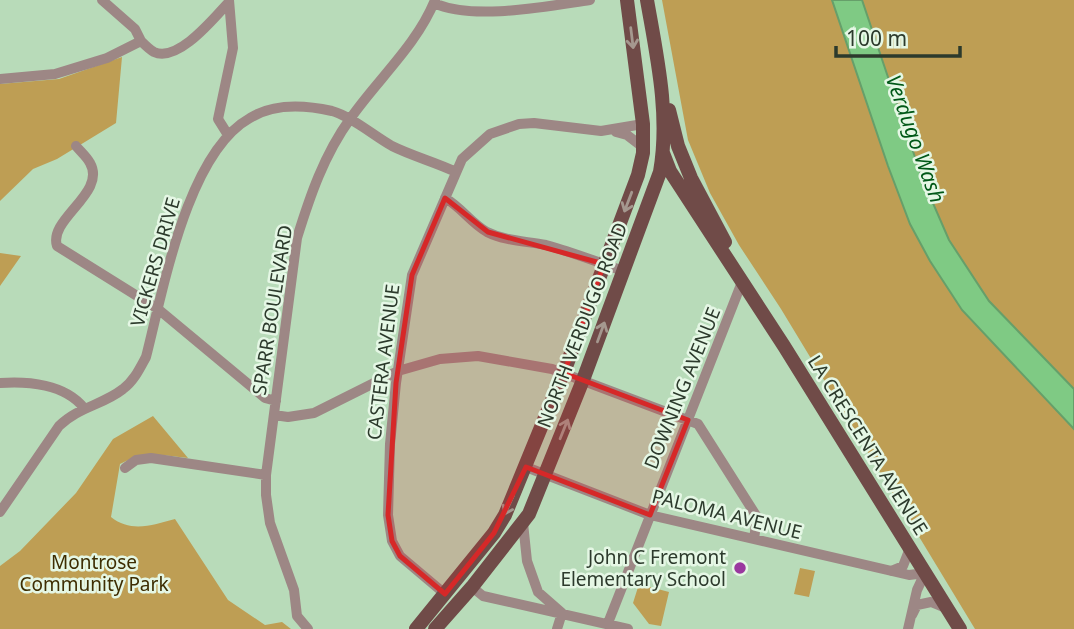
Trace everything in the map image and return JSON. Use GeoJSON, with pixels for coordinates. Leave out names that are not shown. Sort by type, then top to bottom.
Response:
{"type":"FeatureCollection","features":[{"type":"Feature","properties":{"kind":"main road","name":"NORTH VERDUGO ROAD"},"geometry":{"type":"LineString","coordinates":[[416,629],[494,533],[505,515],[564,373],[638,175],[644,148],[643,124],[627,0]]}},
{"type":"Feature","properties":{"kind":"main road","name":"NORTH VERDUGO ROAD"},"geometry":{"type":"LineString","coordinates":[[435,629],[529,514],[583,380],[660,172],[663,155],[660,75],[648,0]]}},
{"type":"Feature","properties":{"kind":"main road","name":"LA CRESCENTA AVENUE"},"geometry":{"type":"LineString","coordinates":[[636,75],[653,131],[670,170],[960,629]]}},
{"type":"Feature","properties":{"kind":"main road","name":"LA CRESCENTA AVENUE"},"geometry":{"type":"LineString","coordinates":[[660,75],[678,146],[742,282]]}},
{"type":"Feature","properties":{"kind":"street"},"geometry":{"type":"LineString","coordinates":[[102,0],[135,29],[142,41],[154,52],[170,53],[191,40],[229,1]]}},
{"type":"Feature","properties":{"kind":"street"},"geometry":{"type":"LineString","coordinates":[[434,2],[452,10],[475,10],[524,9],[590,0]]}},
{"type":"Feature","properties":{"kind":"street"},"geometry":{"type":"LineString","coordinates":[[228,135],[218,119],[233,48],[229,1]]}},
{"type":"Feature","properties":{"kind":"street","name":"SPARR BOULEVARD"},"geometry":{"type":"LineString","coordinates":[[308,629],[297,616],[293,590],[270,523],[266,495],[266,475],[297,238],[325,160],[349,120],[408,45],[434,2]]}},
{"type":"Feature","properties":{"kind":"street"},"geometry":{"type":"LineString","coordinates":[[0,79],[54,74],[107,58],[142,41]]}},
{"type":"Feature","properties":{"kind":"street","name":"VICKERS DRIVE"},"geometry":{"type":"LineString","coordinates":[[0,512],[59,426],[84,408],[124,388],[138,372],[146,357],[188,202],[228,135],[248,118],[276,107],[293,106],[335,112],[393,147],[456,172]]}},
{"type":"Feature","properties":{"kind":"street","name":"CASTERA AVENUE"},"geometry":{"type":"LineString","coordinates":[[444,594],[400,556],[394,548],[389,529],[390,444],[412,275],[462,159],[477,144],[494,133],[519,124],[614,131],[643,124]]}},
{"type":"Feature","properties":{"kind":"street","name":"CASTERA AVENUE"},"geometry":{"type":"LineString","coordinates":[[614,131],[627,135],[644,148]]}},
{"type":"Feature","properties":{"kind":"street"},"geometry":{"type":"LineString","coordinates":[[76,146],[90,163],[92,183],[56,236],[60,250],[158,309],[265,398],[276,401]]}},
{"type":"Feature","properties":{"kind":"street"},"geometry":{"type":"LineString","coordinates":[[445,198],[454,203],[471,221],[505,239],[565,251],[624,271]]}},
{"type":"Feature","properties":{"kind":"street","name":"DOWNING AVENUE"},"geometry":{"type":"LineString","coordinates":[[608,623],[742,282]]}},
{"type":"Feature","properties":{"kind":"street"},"geometry":{"type":"LineString","coordinates":[[274,415],[288,417],[314,413],[398,371],[440,359],[478,356],[564,373],[700,426],[757,517],[754,539]]}},
{"type":"Feature","properties":{"kind":"street"},"geometry":{"type":"LineString","coordinates":[[0,383],[25,382],[58,390],[76,397],[84,408]]}},
{"type":"Feature","properties":{"kind":"street"},"geometry":{"type":"LineString","coordinates":[[125,468],[136,460],[151,458],[266,475]]}},
{"type":"Feature","properties":{"kind":"street","name":"PALOMA AVENUE"},"geometry":{"type":"LineString","coordinates":[[526,467],[650,515],[909,575],[926,573]]}},
{"type":"Feature","properties":{"kind":"street"},"geometry":{"type":"LineString","coordinates":[[523,523],[527,561],[538,592],[562,613]]}},
{"type":"Feature","properties":{"kind":"street"},"geometry":{"type":"LineString","coordinates":[[890,571],[903,566],[910,548]]}},
{"type":"Feature","properties":{"kind":"street"},"geometry":{"type":"LineString","coordinates":[[908,629],[917,590],[926,573]]}},
{"type":"Feature","properties":{"kind":"street"},"geometry":{"type":"LineString","coordinates":[[472,587],[483,596],[628,629]]}},
{"type":"Feature","properties":{"kind":"street"},"geometry":{"type":"LineString","coordinates":[[910,617],[923,603],[937,603],[948,609]]}},
{"type":"Feature","properties":{"kind":"street"},"geometry":{"type":"LineString","coordinates":[[557,629],[562,613]]}},
{"type":"Feature","properties":{"kind":"highlighted area"},"geometry":{"type":"Polygon","coordinates":[[[445,198],[488,232],[604,264],[564,373],[688,420],[650,515],[526,467],[494,533],[445,594],[400,556],[392,541],[388,515],[396,383],[412,275],[445,198]]]}},
{"type":"Feature","properties":{"kind":"green space"},"geometry":{"type":"Polygon","coordinates":[[[662,0],[1074,0],[1074,629],[975,629],[781,309],[739,245],[710,193],[688,140],[662,0]]]}},
{"type":"Feature","properties":{"kind":"green space"},"geometry":{"type":"Polygon","coordinates":[[[122,57],[116,123],[57,159],[33,169],[0,201],[0,84],[59,79],[122,57]]]}},
{"type":"Feature","properties":{"kind":"green space"},"geometry":{"type":"Polygon","coordinates":[[[0,253],[21,256],[0,286],[0,253]]]}},
{"type":"Feature","properties":{"kind":"green space","name":"Montrose Community Park"},"geometry":{"type":"Polygon","coordinates":[[[153,416],[188,458],[145,456],[120,464],[111,517],[134,526],[175,519],[228,600],[265,625],[282,622],[291,629],[0,629],[0,566],[20,551],[76,493],[113,439],[153,416]]]}},
{"type":"Feature","properties":{"kind":"green space"},"geometry":{"type":"Polygon","coordinates":[[[800,568],[815,571],[809,597],[794,594],[800,568]]]}},
{"type":"Feature","properties":{"kind":"green space"},"geometry":{"type":"Polygon","coordinates":[[[639,584],[669,592],[661,626],[649,624],[633,603],[639,584]]]}},
{"type":"Feature","properties":{"kind":"shaded area"},"geometry":{"type":"Polygon","coordinates":[[[832,0],[862,0],[922,178],[949,240],[989,301],[1074,389],[1074,429],[962,310],[930,261],[910,224],[888,166],[832,0]]]}},
{"type":"Feature","properties":{"kind":"place","name":"John C Fremont Elementary School"},"geometry":{"type":"Point","coordinates":[740,568]}},
{"type":"Feature","properties":{"kind":"water label","name":"Verdugo Wash"},"geometry":{"type":"Point","coordinates":[915,139]}}]}
